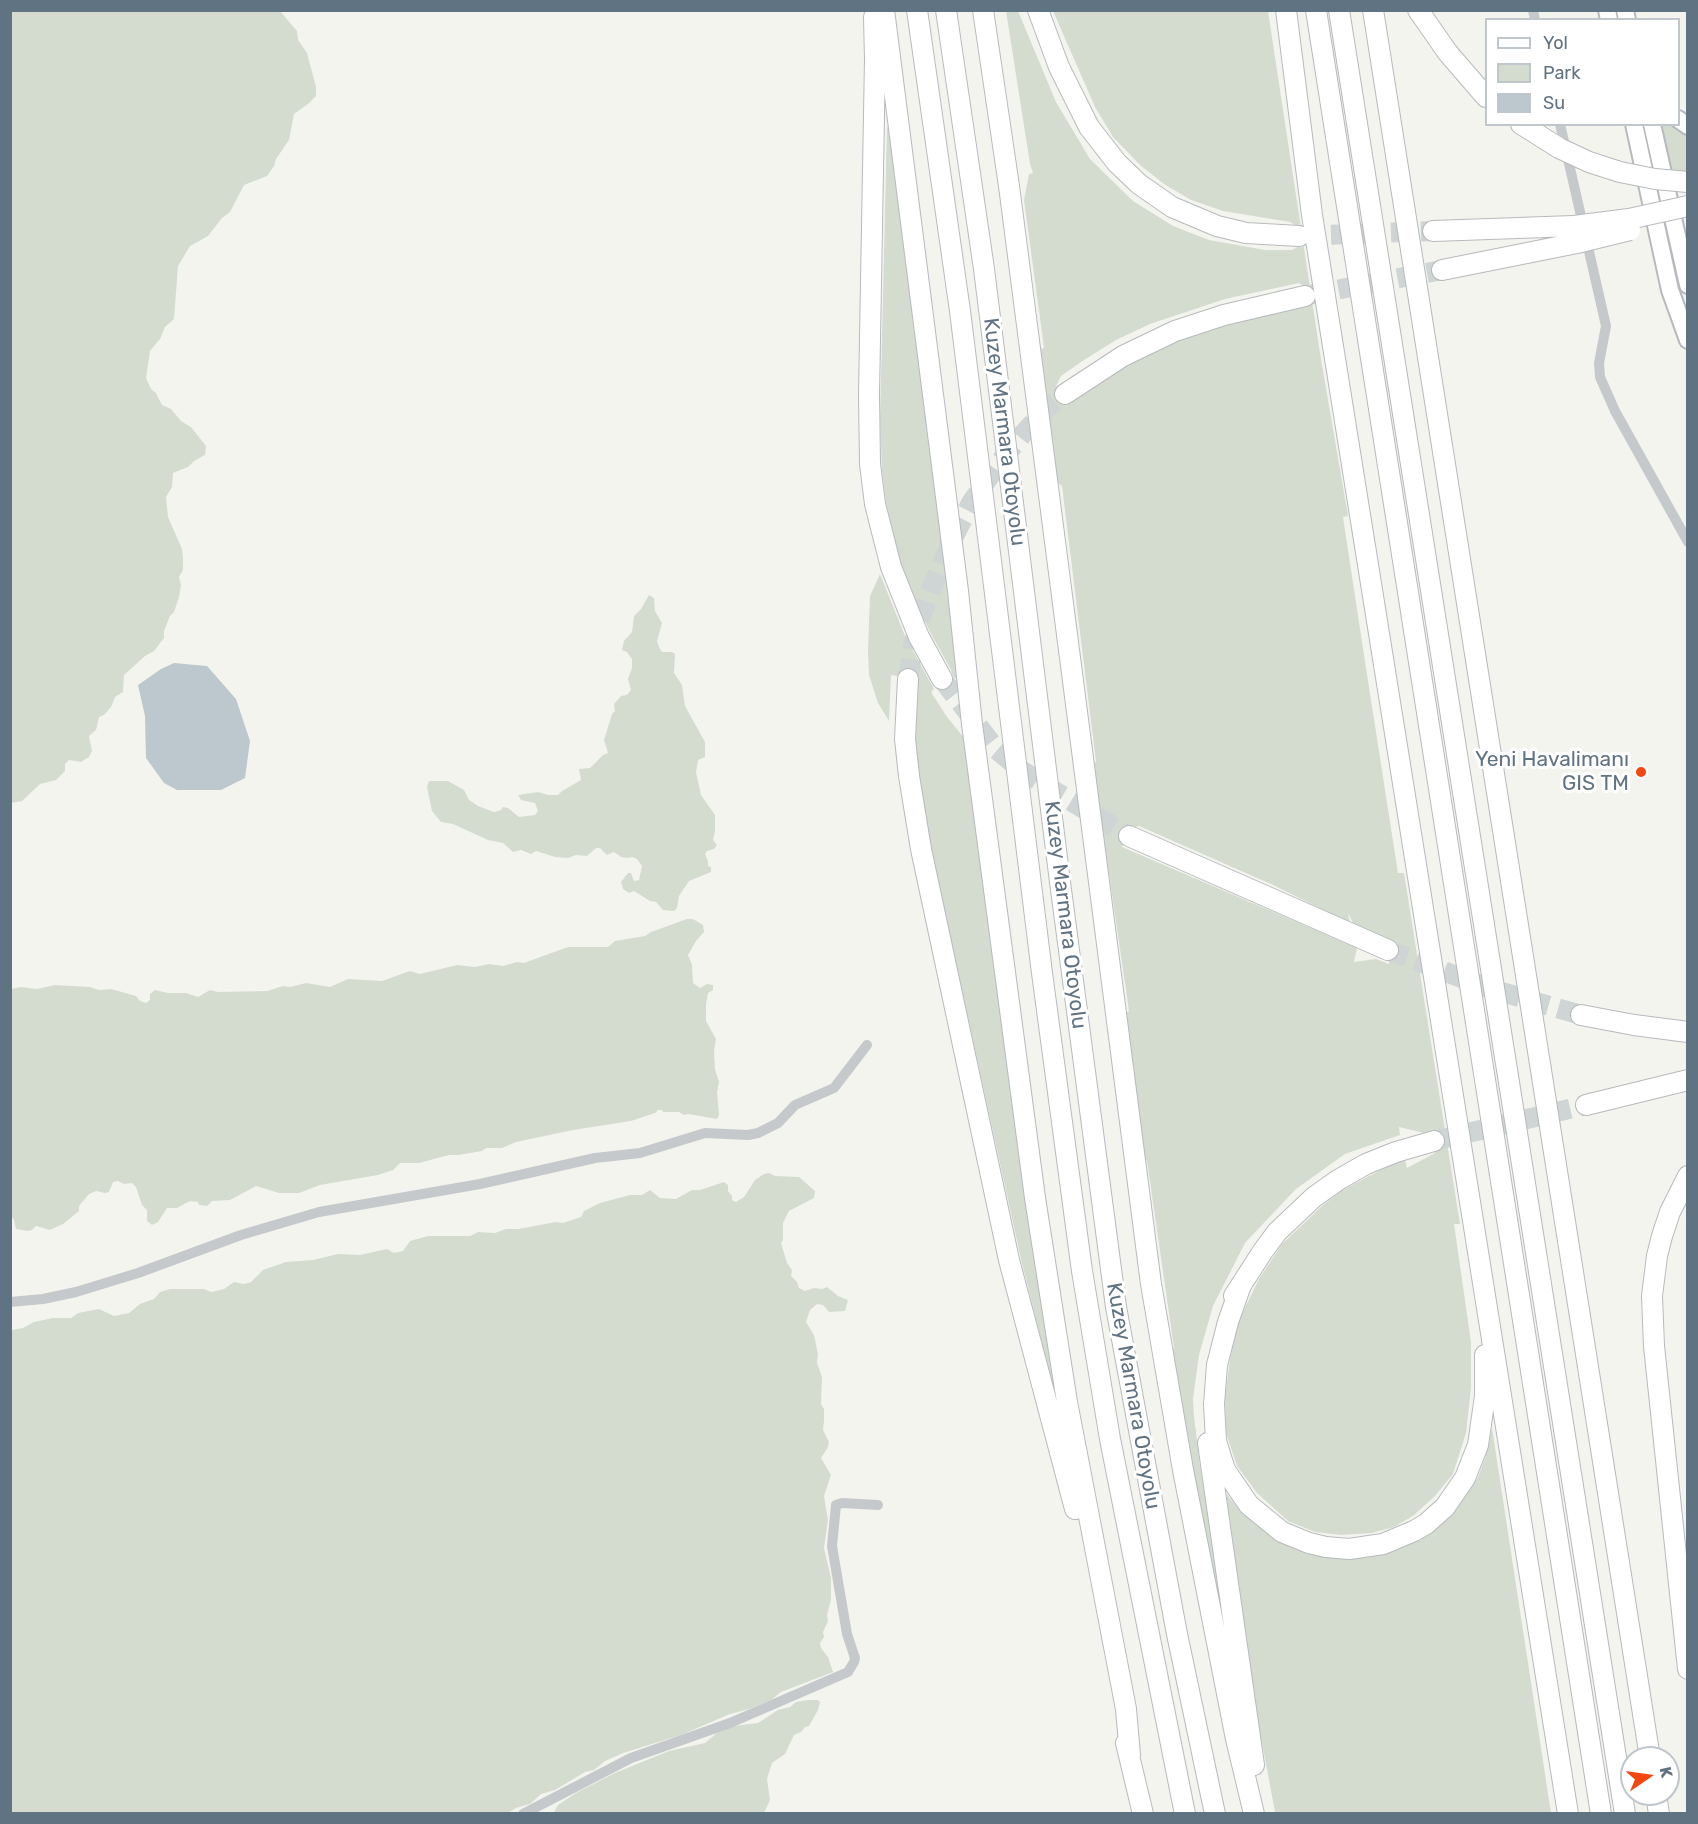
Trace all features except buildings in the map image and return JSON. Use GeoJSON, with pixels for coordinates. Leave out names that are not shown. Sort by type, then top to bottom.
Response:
{"type":"FeatureCollection","features":[{"type":"Feature","properties":{"kind":"highway"},"geometry":{"type":"LineString","coordinates":[[873,10],[875,59],[869,394],[872,475],[880,528],[891,567],[919,637],[942,679]]}},
{"type":"Feature","properties":{"kind":"highway"},"geometry":{"type":"LineString","coordinates":[[884,10],[958,591],[973,735],[1038,1218],[1067,1402],[1126,1709],[1130,1755]]}},
{"type":"Feature","properties":{"kind":"highway","name":"Kuzey Marmara Otoyolu"},"geometry":{"type":"LineString","coordinates":[[917,10],[952,254],[1042,973],[1082,1270],[1110,1439],[1185,1814]]}},
{"type":"Feature","properties":{"kind":"highway","name":"Kuzey Marmara Otoyolu"},"geometry":{"type":"LineString","coordinates":[[946,10],[982,258],[1116,1307],[1197,1736],[1215,1814]]}},
{"type":"Feature","properties":{"kind":"highway"},"geometry":{"type":"LineString","coordinates":[[983,10],[1014,219],[1152,1294],[1183,1470],[1236,1739],[1254,1814]]}},
{"type":"Feature","properties":{"kind":"highway"},"geometry":{"type":"LineString","coordinates":[[1028,10],[1063,90],[1083,122],[1117,163],[1139,184],[1165,203],[1217,226],[1246,233],[1299,236]]}},
{"type":"Feature","properties":{"kind":"highway"},"geometry":{"type":"LineString","coordinates":[[1038,10],[1071,93],[1098,139]]}},
{"type":"Feature","properties":{"kind":"highway"},"geometry":{"type":"LineString","coordinates":[[1286,10],[1312,215],[1456,1127],[1463,1155],[1568,1814]]}},
{"type":"Feature","properties":{"kind":"highway"},"geometry":{"type":"LineString","coordinates":[[1316,10],[1601,1814]]}},
{"type":"Feature","properties":{"kind":"highway"},"geometry":{"type":"LineString","coordinates":[[1339,10],[1625,1814]]}},
{"type":"Feature","properties":{"kind":"highway"},"geometry":{"type":"LineString","coordinates":[[1373,10],[1648,1746]]}},
{"type":"Feature","properties":{"kind":"highway"},"geometry":{"type":"LineString","coordinates":[[1418,10],[1448,53],[1485,96]]}},
{"type":"Feature","properties":{"kind":"highway"},"geometry":{"type":"LineString","coordinates":[[1524,126],[1559,148],[1589,162],[1620,172],[1655,179],[1688,182]]}},
{"type":"Feature","properties":{"kind":"highway"},"geometry":{"type":"LineString","coordinates":[[1442,270],[1629,219],[1688,206]]}},
{"type":"Feature","properties":{"kind":"highway"},"geometry":{"type":"LineString","coordinates":[[1433,231],[1575,235],[1688,215]]}},
{"type":"Feature","properties":{"kind":"highway"},"geometry":{"type":"LineString","coordinates":[[1065,394],[1123,356],[1175,331],[1224,315],[1305,296]]}},
{"type":"Feature","properties":{"kind":"highway"},"geometry":{"type":"LineString","coordinates":[[908,679],[905,739],[921,849],[1009,1260],[1074,1506],[1118,1713],[1143,1814]]}},
{"type":"Feature","properties":{"kind":"highway"},"geometry":{"type":"LineString","coordinates":[[1129,836],[1388,950]]}},
{"type":"Feature","properties":{"kind":"highway"},"geometry":{"type":"LineString","coordinates":[[1581,1015],[1688,1032]]}},
{"type":"Feature","properties":{"kind":"highway"},"geometry":{"type":"LineString","coordinates":[[1586,1105],[1688,1080]]}},
{"type":"Feature","properties":{"kind":"highway"},"geometry":{"type":"LineString","coordinates":[[1241,1286],[1228,1322],[1217,1365],[1214,1415],[1216,1441],[1225,1470],[1245,1500],[1258,1514],[1282,1532],[1326,1547],[1349,1549],[1371,1547],[1402,1537],[1426,1524],[1445,1507],[1458,1491],[1473,1463],[1485,1396],[1483,1326],[1456,1144],[1456,1127]]}},
{"type":"Feature","properties":{"kind":"highway"},"geometry":{"type":"LineString","coordinates":[[1264,1814],[1254,1766],[1207,1434],[1209,1377],[1215,1341],[1231,1300],[1263,1251],[1277,1232],[1314,1197],[1366,1164],[1434,1141]]}},
{"type":"Feature","properties":{"kind":"highway"},"geometry":{"type":"LineString","coordinates":[[1688,1176],[1679,1190],[1662,1236],[1653,1279],[1652,1305],[1654,1346],[1688,1669]]}},
{"type":"Feature","properties":{"kind":"main road"},"geometry":{"type":"LineString","coordinates":[[1634,126],[1670,290],[1688,340]]}},
{"type":"Feature","properties":{"kind":"main road"},"geometry":{"type":"LineString","coordinates":[[1652,126],[1688,285]]}},
{"type":"Feature","properties":{"kind":"street"},"geometry":{"type":"LineString","coordinates":[[1560,126],[1606,326],[1599,363],[1600,377],[1615,411],[1688,542]]}},
{"type":"Feature","properties":{"kind":"street"},"geometry":{"type":"LineString","coordinates":[[10,1302],[43,1299],[76,1292],[138,1273],[241,1235],[319,1212],[480,1184],[596,1158],[640,1154],[705,1133],[741,1135],[758,1133],[778,1123],[795,1105],[834,1088],[867,1045]]}},
{"type":"Feature","properties":{"kind":"street"},"geometry":{"type":"LineString","coordinates":[[523,1814],[631,1758],[730,1723],[848,1672],[855,1658],[848,1634],[832,1546],[836,1505],[842,1503],[878,1505]]}},
{"type":"Feature","properties":{"kind":"green space"},"geometry":{"type":"Polygon","coordinates":[[[10,11],[280,11],[297,31],[298,40],[307,53],[316,87],[316,96],[294,114],[289,140],[267,176],[244,185],[230,212],[222,218],[208,236],[190,246],[178,266],[174,319],[165,327],[160,339],[150,351],[146,378],[151,389],[156,393],[162,405],[171,409],[181,421],[191,427],[206,446],[205,455],[188,467],[173,473],[172,487],[166,497],[168,517],[182,549],[183,570],[179,577],[181,585],[179,597],[164,631],[164,638],[154,651],[124,675],[123,692],[115,697],[111,707],[99,717],[96,730],[89,736],[92,751],[89,757],[81,762],[69,760],[65,764],[65,771],[56,780],[40,784],[22,801],[11,803],[10,11]]]}},
{"type":"Feature","properties":{"kind":"green space"},"geometry":{"type":"Polygon","coordinates":[[[1006,11],[1018,11],[1056,102],[1090,159],[1133,201],[1173,226],[1209,240],[1265,250],[1292,250],[1301,245],[1298,227],[1290,222],[1223,211],[1191,200],[1164,184],[1140,165],[1113,137],[1095,107],[1053,11],[1268,11],[1320,353],[1348,516],[1343,517],[1398,873],[1404,873],[1460,1224],[1454,1224],[1471,1342],[1471,1388],[1466,1433],[1453,1474],[1435,1496],[1413,1516],[1394,1527],[1372,1533],[1341,1535],[1315,1532],[1288,1521],[1257,1493],[1237,1466],[1226,1433],[1225,1398],[1230,1359],[1238,1322],[1259,1279],[1282,1244],[1341,1191],[1388,1166],[1405,1160],[1407,1168],[1435,1153],[1432,1135],[1399,1127],[1400,1135],[1345,1154],[1296,1189],[1245,1243],[1213,1306],[1199,1355],[1193,1399],[1200,1466],[1223,1603],[1217,1604],[1170,1350],[1174,1348],[1124,1014],[1129,1011],[1093,763],[1096,762],[1062,486],[1057,482],[1040,349],[1044,348],[1024,200],[1029,174],[1033,173],[1006,11]],[[1299,283],[1225,299],[1150,324],[1116,340],[1081,362],[1061,376],[1056,386],[1071,402],[1092,385],[1161,347],[1306,288],[1299,283]],[[1139,826],[1130,828],[1122,847],[1357,948],[1354,962],[1376,959],[1389,964],[1386,944],[1353,923],[1348,913],[1350,923],[1273,885],[1139,826]]]}},
{"type":"Feature","properties":{"kind":"green space"},"geometry":{"type":"Polygon","coordinates":[[[1661,126],[1680,126],[1687,131],[1687,173],[1672,172],[1661,126]]]}},
{"type":"Feature","properties":{"kind":"green space"},"geometry":{"type":"Polygon","coordinates":[[[887,127],[890,128],[895,163],[960,688],[906,580],[895,547],[886,501],[880,421],[887,127]]]}},
{"type":"Feature","properties":{"kind":"green space"},"geometry":{"type":"Polygon","coordinates":[[[880,574],[905,636],[934,689],[931,692],[947,717],[970,745],[1061,1420],[1021,1259],[927,830],[917,763],[915,730],[918,679],[891,675],[889,721],[878,703],[869,675],[870,596],[880,574]]]}},
{"type":"Feature","properties":{"kind":"green space"},"geometry":{"type":"Polygon","coordinates":[[[649,595],[654,598],[655,611],[662,623],[657,641],[659,647],[662,652],[675,654],[674,673],[682,685],[685,706],[705,742],[705,757],[698,760],[696,772],[701,795],[715,815],[713,840],[717,845],[705,854],[711,872],[689,881],[679,896],[677,908],[674,911],[663,910],[656,902],[634,891],[629,893],[623,889],[621,882],[628,873],[631,873],[634,881],[639,880],[642,866],[637,859],[621,857],[614,852],[607,855],[600,848],[596,848],[587,856],[576,855],[568,858],[555,857],[536,851],[531,854],[521,850],[513,852],[503,843],[488,840],[453,824],[441,822],[432,811],[427,787],[429,781],[448,781],[464,790],[469,800],[478,806],[494,812],[503,807],[508,808],[519,817],[535,815],[538,811],[535,803],[521,800],[518,795],[538,792],[558,795],[581,780],[579,769],[590,768],[608,753],[604,740],[615,711],[614,704],[631,690],[628,679],[632,659],[627,652],[622,650],[624,641],[632,632],[634,616],[649,595]]]}},
{"type":"Feature","properties":{"kind":"green space"},"geometry":{"type":"Polygon","coordinates":[[[687,919],[693,919],[703,925],[704,932],[688,955],[692,965],[693,983],[700,988],[707,984],[713,985],[713,990],[708,993],[706,1021],[716,1039],[715,1069],[719,1082],[717,1119],[658,1110],[631,1121],[573,1130],[516,1142],[502,1148],[486,1148],[482,1151],[449,1155],[419,1163],[400,1163],[393,1170],[378,1175],[320,1185],[299,1193],[279,1193],[256,1186],[230,1200],[212,1201],[207,1206],[190,1201],[177,1208],[167,1208],[158,1222],[152,1225],[147,1221],[147,1210],[142,1205],[136,1187],[132,1183],[124,1184],[118,1181],[113,1182],[109,1192],[96,1191],[89,1194],[79,1206],[79,1211],[63,1224],[50,1230],[36,1226],[28,1231],[16,1229],[11,1216],[11,989],[21,987],[37,989],[55,985],[90,987],[99,990],[111,989],[136,996],[140,1001],[146,1003],[150,1000],[150,994],[155,990],[186,993],[198,997],[210,990],[218,992],[267,991],[306,983],[330,987],[348,979],[382,981],[410,971],[420,974],[457,965],[475,967],[489,964],[503,966],[517,962],[524,963],[568,947],[608,947],[615,941],[645,936],[687,919]]]}},
{"type":"Feature","properties":{"kind":"green space"},"geometry":{"type":"Polygon","coordinates":[[[769,1173],[775,1176],[799,1177],[815,1191],[814,1198],[789,1211],[783,1223],[781,1243],[787,1263],[792,1270],[791,1276],[799,1288],[805,1291],[827,1287],[838,1296],[848,1300],[845,1311],[829,1312],[823,1305],[817,1304],[810,1310],[806,1322],[814,1335],[818,1354],[817,1363],[822,1377],[823,1430],[829,1442],[821,1458],[831,1475],[824,1496],[828,1520],[824,1548],[831,1578],[831,1600],[827,1615],[828,1621],[823,1632],[824,1637],[820,1643],[833,1672],[781,1692],[771,1700],[749,1709],[730,1714],[681,1735],[623,1753],[555,1790],[541,1794],[530,1804],[508,1813],[11,1813],[12,1330],[23,1328],[34,1322],[53,1318],[71,1318],[78,1313],[99,1309],[114,1316],[129,1313],[140,1304],[154,1299],[160,1292],[170,1289],[204,1289],[211,1292],[224,1289],[234,1282],[244,1284],[251,1282],[263,1270],[286,1262],[313,1260],[338,1254],[360,1255],[387,1249],[394,1253],[403,1251],[410,1241],[428,1236],[470,1236],[478,1232],[495,1233],[506,1229],[563,1223],[581,1217],[584,1211],[600,1203],[630,1195],[642,1195],[650,1190],[660,1198],[676,1199],[692,1190],[700,1190],[724,1182],[728,1185],[732,1200],[736,1202],[744,1197],[755,1180],[769,1173]]]}},
{"type":"Feature","properties":{"kind":"green space"},"geometry":{"type":"Polygon","coordinates":[[[1492,1428],[1551,1813],[1275,1812],[1257,1716],[1226,1493],[1241,1512],[1275,1539],[1312,1555],[1352,1559],[1390,1551],[1425,1537],[1445,1521],[1462,1501],[1478,1477],[1492,1428]]]}},
{"type":"Feature","properties":{"kind":"green space"},"geometry":{"type":"Polygon","coordinates":[[[808,1700],[820,1702],[818,1710],[809,1726],[794,1735],[785,1754],[772,1763],[767,1779],[770,1800],[764,1813],[553,1814],[558,1805],[576,1793],[615,1773],[669,1751],[705,1743],[717,1733],[734,1726],[758,1723],[778,1710],[790,1707],[796,1702],[808,1700]]]}},
{"type":"Feature","properties":{"kind":"water"},"geometry":{"type":"Polygon","coordinates":[[[174,663],[207,666],[236,699],[250,741],[245,778],[221,790],[177,790],[164,783],[146,758],[145,716],[138,685],[174,663]]]}},
{"type":"Feature","properties":{"kind":"tunnel"},"geometry":{"type":"LineString","coordinates":[[1301,236],[1433,231]]}},
{"type":"Feature","properties":{"kind":"tunnel"},"geometry":{"type":"LineString","coordinates":[[1309,295],[1442,270]]}},
{"type":"Feature","properties":{"kind":"tunnel"},"geometry":{"type":"LineString","coordinates":[[908,679],[913,646],[923,610],[949,546],[971,503],[1022,435],[1046,409],[1065,394]]}},
{"type":"Feature","properties":{"kind":"tunnel"},"geometry":{"type":"LineString","coordinates":[[942,679],[996,749],[1021,770],[1129,836]]}},
{"type":"Feature","properties":{"kind":"tunnel"},"geometry":{"type":"LineString","coordinates":[[1388,950],[1488,988],[1581,1015]]}},
{"type":"Feature","properties":{"kind":"tunnel"},"geometry":{"type":"LineString","coordinates":[[1434,1141],[1586,1105]]}},
{"type":"Feature","properties":{"kind":"place","name":"Yeni Havalimanı GIS TM"},"geometry":{"type":"Point","coordinates":[1641,772]}}]}
